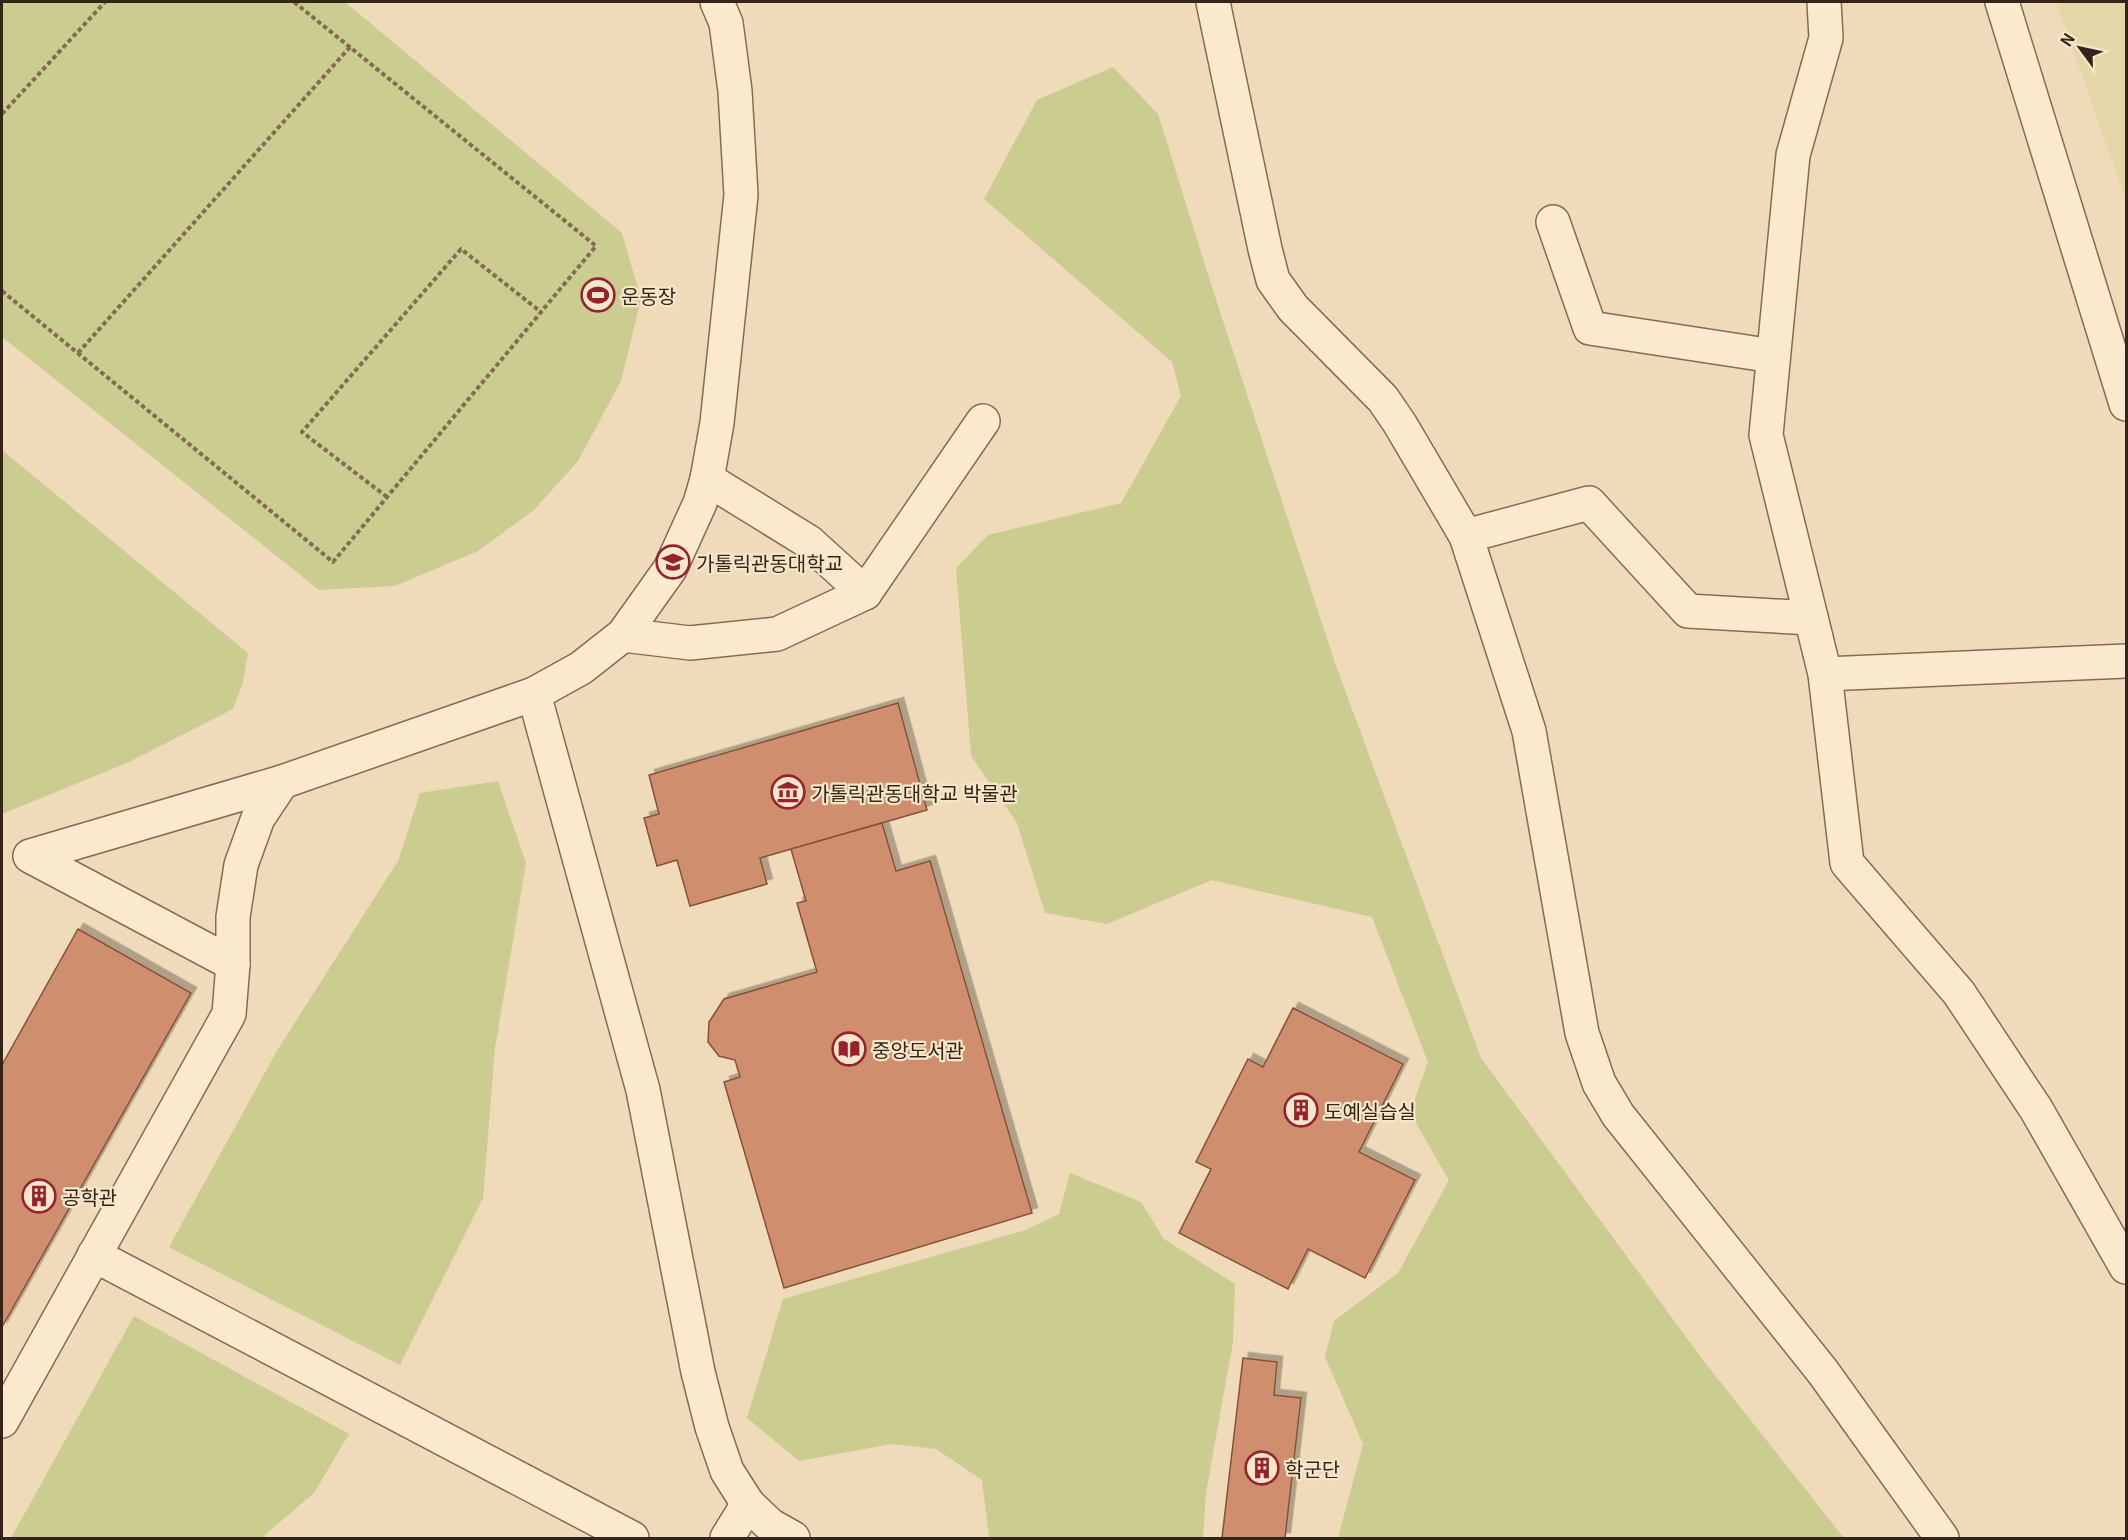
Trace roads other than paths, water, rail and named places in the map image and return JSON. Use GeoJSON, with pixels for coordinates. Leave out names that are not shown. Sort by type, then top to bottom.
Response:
{"type":"FeatureCollection","features":[{"type":"Feature","properties":{"kind":"street"},"geometry":{"type":"LineString","coordinates":[[233,964],[30,856],[282,782],[534,694],[580,668],[623,635],[670,569],[700,503],[707,479],[717,423],[741,195],[735,91],[726,23],[717,2]]}},
{"type":"Feature","properties":{"kind":"street"},"geometry":{"type":"LineString","coordinates":[[1213,2],[1273,280],[1293,308],[1383,399],[1466,536],[1529,731],[1582,1033],[1599,1083],[1618,1115],[1823,1372],[1942,1539]]}},
{"type":"Feature","properties":{"kind":"street"},"geometry":{"type":"LineString","coordinates":[[1824,2],[1826,38],[1793,155],[1766,435],[1825,674],[1847,863],[1959,993],[2036,1109],[2127,1268]]}},
{"type":"Feature","properties":{"kind":"street"},"geometry":{"type":"LineString","coordinates":[[2002,2],[2127,404]]}},
{"type":"Feature","properties":{"kind":"street"},"geometry":{"type":"LineString","coordinates":[[1553,222],[1590,328],[1773,356]]}},
{"type":"Feature","properties":{"kind":"street"},"geometry":{"type":"LineString","coordinates":[[623,635],[690,643],[777,634],[865,593],[983,421]]}},
{"type":"Feature","properties":{"kind":"street"},"geometry":{"type":"LineString","coordinates":[[707,479],[809,542],[865,593]]}},
{"type":"Feature","properties":{"kind":"street"},"geometry":{"type":"LineString","coordinates":[[1466,536],[1589,503],[1688,611],[1811,618]]}},
{"type":"Feature","properties":{"kind":"street"},"geometry":{"type":"LineString","coordinates":[[1825,674],[2127,661]]}},
{"type":"Feature","properties":{"kind":"street"},"geometry":{"type":"LineString","coordinates":[[534,694],[643,1090],[698,1372],[711,1427],[727,1471],[748,1504],[770,1525],[793,1539]]}},
{"type":"Feature","properties":{"kind":"street"},"geometry":{"type":"LineString","coordinates":[[2,1421],[229,1014],[233,964],[233,917],[241,865],[258,818],[282,782]]}},
{"type":"Feature","properties":{"kind":"street"},"geometry":{"type":"LineString","coordinates":[[94,1256],[632,1539]]}},
{"type":"Feature","properties":{"kind":"street"},"geometry":{"type":"LineString","coordinates":[[727,1539],[748,1504]]}},
{"type":"Feature","properties":{"kind":"place","name":"운동장"},"geometry":{"type":"Point","coordinates":[598,295]}},
{"type":"Feature","properties":{"kind":"place","name":"가톨릭관동대학교"},"geometry":{"type":"Point","coordinates":[673,562]}},
{"type":"Feature","properties":{"kind":"place","name":"가톨릭관동대학교 박물관"},"geometry":{"type":"Point","coordinates":[788,792]}},
{"type":"Feature","properties":{"kind":"place","name":"중앙도서관"},"geometry":{"type":"Point","coordinates":[849,1049]}},
{"type":"Feature","properties":{"kind":"place","name":"도예실습실"},"geometry":{"type":"Point","coordinates":[1301,1110]}},
{"type":"Feature","properties":{"kind":"place","name":"공학관"},"geometry":{"type":"Point","coordinates":[39,1196]}},
{"type":"Feature","properties":{"kind":"place","name":"학군단"},"geometry":{"type":"Point","coordinates":[1262,1468]}}]}
